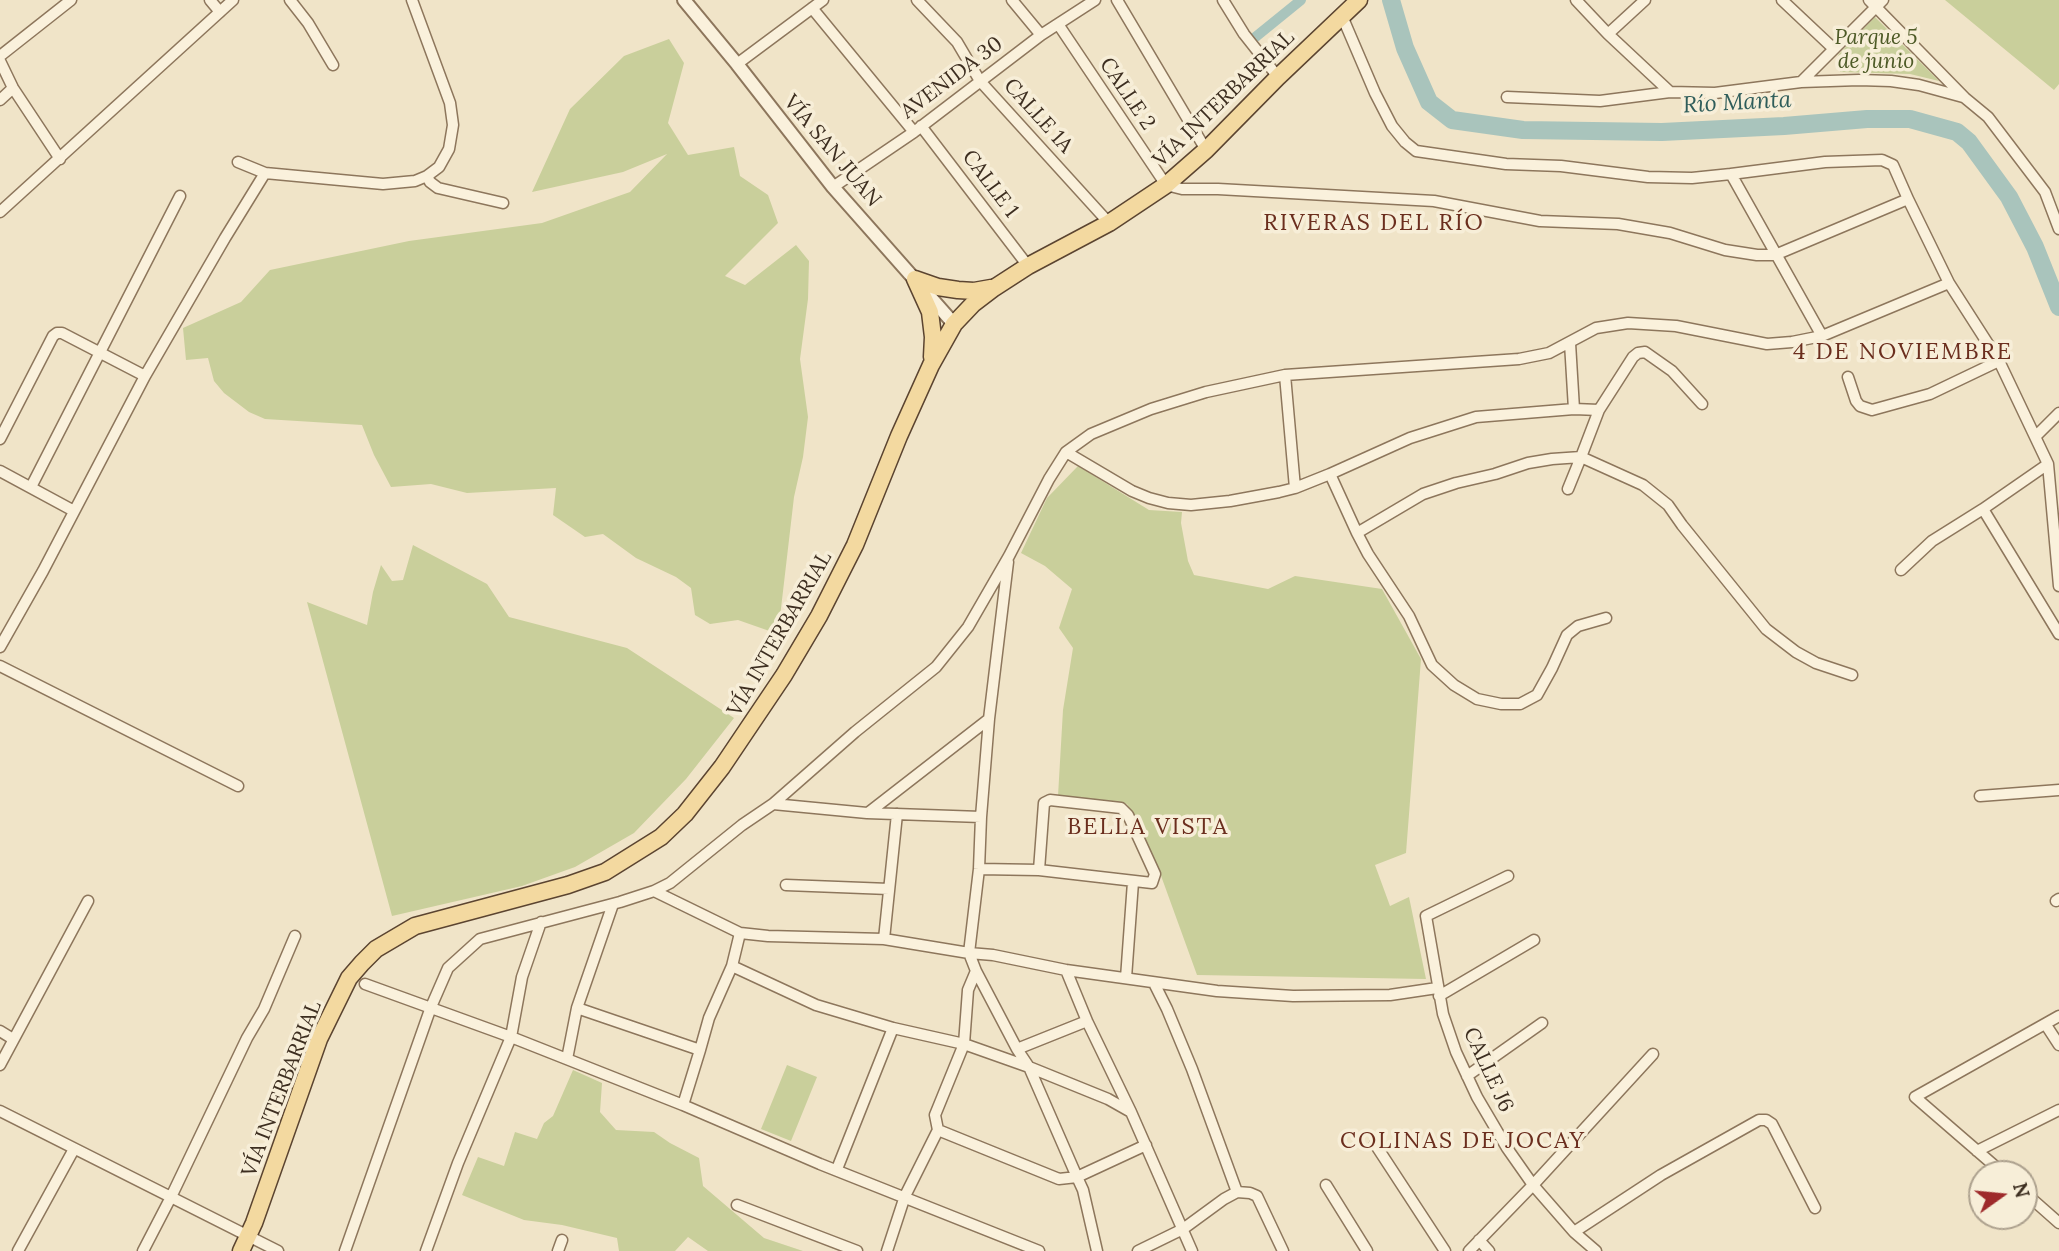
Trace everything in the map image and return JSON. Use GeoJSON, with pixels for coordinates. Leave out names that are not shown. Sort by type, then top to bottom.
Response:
{"type":"FeatureCollection","features":[{"type":"Feature","properties":{"kind":"main road","name":"VÍA INTERBARRIAL"},"geometry":{"type":"LineString","coordinates":[[245,1244],[319,1039],[349,978],[376,949],[415,926],[568,886],[605,872],[661,837],[685,814],[722,767],[784,675],[838,582],[931,365],[954,324],[993,288],[1109,223],[1166,185],[1206,150],[1349,6]]}},
{"type":"Feature","properties":{"kind":"main road"},"geometry":{"type":"LineString","coordinates":[[915,279],[958,290],[993,288]]}},
{"type":"Feature","properties":{"kind":"main road"},"geometry":{"type":"LineString","coordinates":[[915,279],[926,298],[930,312],[933,337],[931,365]]}},
{"type":"Feature","properties":{"kind":"street"},"geometry":{"type":"LineString","coordinates":[[60,159],[13,88],[0,59],[71,0]]}},
{"type":"Feature","properties":{"kind":"street"},"geometry":{"type":"LineString","coordinates":[[209,0],[219,12]]}},
{"type":"Feature","properties":{"kind":"street"},"geometry":{"type":"LineString","coordinates":[[0,212],[233,0]]}},
{"type":"Feature","properties":{"kind":"street"},"geometry":{"type":"LineString","coordinates":[[290,0],[308,23],[333,65]]}},
{"type":"Feature","properties":{"kind":"street"},"geometry":{"type":"LineString","coordinates":[[238,162],[265,173],[383,184],[400,184],[427,176],[439,167],[449,149],[453,125],[450,103],[412,0]]}},
{"type":"Feature","properties":{"kind":"street","name":"VÍA SAN JUAN"},"geometry":{"type":"LineString","coordinates":[[684,0],[833,187],[954,324]]}},
{"type":"Feature","properties":{"kind":"street"},"geometry":{"type":"LineString","coordinates":[[737,64],[823,0]]}},
{"type":"Feature","properties":{"kind":"street","name":"CALLE 1A"},"geometry":{"type":"LineString","coordinates":[[917,0],[957,42],[980,81],[1109,223]]}},
{"type":"Feature","properties":{"kind":"street"},"geometry":{"type":"LineString","coordinates":[[1012,0],[1041,35]]}},
{"type":"Feature","properties":{"kind":"street","name":"AVENIDA 30"},"geometry":{"type":"LineString","coordinates":[[833,187],[918,129],[1041,35],[1095,0]]}},
{"type":"Feature","properties":{"kind":"street"},"geometry":{"type":"LineString","coordinates":[[1117,0],[1206,150]]}},
{"type":"Feature","properties":{"kind":"street"},"geometry":{"type":"LineString","coordinates":[[1223,0],[1244,34],[1278,77]]}},
{"type":"Feature","properties":{"kind":"street"},"geometry":{"type":"LineString","coordinates":[[1576,0],[1670,92]]}},
{"type":"Feature","properties":{"kind":"street"},"geometry":{"type":"LineString","coordinates":[[1608,34],[1645,0]]}},
{"type":"Feature","properties":{"kind":"street"},"geometry":{"type":"LineString","coordinates":[[1782,0],[1834,49]]}},
{"type":"Feature","properties":{"kind":"street"},"geometry":{"type":"LineString","coordinates":[[1801,82],[1876,2],[1965,98],[1989,117],[2038,181],[2051,205],[2059,229]]}},
{"type":"Feature","properties":{"kind":"street"},"geometry":{"type":"LineString","coordinates":[[1349,6],[1375,93],[1392,126],[1405,142],[1416,150],[1506,164],[1562,166],[1648,177],[1692,178],[1825,162],[1882,160],[1893,165],[1949,283],[1999,361],[2048,464],[2059,586]]}},
{"type":"Feature","properties":{"kind":"street","name":"CALLE 1"},"geometry":{"type":"LineString","coordinates":[[812,8],[918,129],[1028,266]]}},
{"type":"Feature","properties":{"kind":"street","name":"CALLE 2"},"geometry":{"type":"LineString","coordinates":[[1058,24],[1166,185]]}},
{"type":"Feature","properties":{"kind":"street"},"geometry":{"type":"LineString","coordinates":[[1507,97],[1600,101],[1670,92],[1716,93],[1801,82],[1859,80],[1919,85],[1965,98]]}},
{"type":"Feature","properties":{"kind":"street"},"geometry":{"type":"LineString","coordinates":[[0,100],[13,88]]}},
{"type":"Feature","properties":{"kind":"street"},"geometry":{"type":"LineString","coordinates":[[0,647],[145,376],[265,173]]}},
{"type":"Feature","properties":{"kind":"street"},"geometry":{"type":"LineString","coordinates":[[1731,174],[1822,336]]}},
{"type":"Feature","properties":{"kind":"street"},"geometry":{"type":"LineString","coordinates":[[427,176],[438,188],[503,203]]}},
{"type":"Feature","properties":{"kind":"street"},"geometry":{"type":"LineString","coordinates":[[1166,185],[1199,191],[1434,201],[1540,221],[1618,224],[1670,233],[1726,250],[1757,256],[1775,255],[1908,199]]}},
{"type":"Feature","properties":{"kind":"street"},"geometry":{"type":"LineString","coordinates":[[31,487],[180,196]]}},
{"type":"Feature","properties":{"kind":"street"},"geometry":{"type":"LineString","coordinates":[[345,1251],[431,1007],[448,968],[480,939],[613,904],[670,883],[742,825],[773,804],[855,732],[936,667],[968,627],[1066,452],[1091,434],[1151,409],[1206,391],[1285,375],[1519,359],[1549,353],[1596,328],[1628,323],[1676,326],[1767,344],[1792,342],[1822,336],[1949,283]]}},
{"type":"Feature","properties":{"kind":"street"},"geometry":{"type":"LineString","coordinates":[[0,439],[57,333],[62,333],[145,376]]}},
{"type":"Feature","properties":{"kind":"street"},"geometry":{"type":"LineString","coordinates":[[1570,343],[1574,409]]}},
{"type":"Feature","properties":{"kind":"street"},"geometry":{"type":"LineString","coordinates":[[1568,489],[1600,410],[1633,356],[1645,352],[1672,371],[1702,404]]}},
{"type":"Feature","properties":{"kind":"street"},"geometry":{"type":"LineString","coordinates":[[1848,377],[1856,401],[1860,406],[1872,411],[1930,394],[1999,361]]}},
{"type":"Feature","properties":{"kind":"street"},"geometry":{"type":"LineString","coordinates":[[1285,375],[1295,488]]}},
{"type":"Feature","properties":{"kind":"street"},"geometry":{"type":"LineString","coordinates":[[1066,452],[1132,491],[1168,503],[1191,505],[1230,501],[1295,488],[1410,438],[1476,418],[1574,409],[1600,410]]}},
{"type":"Feature","properties":{"kind":"street"},"geometry":{"type":"LineString","coordinates":[[2036,436],[2057,415]]}},
{"type":"Feature","properties":{"kind":"street"},"geometry":{"type":"LineString","coordinates":[[1357,533],[1423,494],[1528,463],[1581,457],[1643,485],[1668,505],[1766,629],[1796,652],[1816,663],[1852,675]]}},
{"type":"Feature","properties":{"kind":"street"},"geometry":{"type":"LineString","coordinates":[[1901,570],[1932,541],[2048,464]]}},
{"type":"Feature","properties":{"kind":"street"},"geometry":{"type":"LineString","coordinates":[[0,471],[74,511]]}},
{"type":"Feature","properties":{"kind":"street"},"geometry":{"type":"LineString","coordinates":[[1330,474],[1368,554],[1409,616],[1432,665],[1454,685],[1477,699],[1501,704],[1520,704],[1537,695],[1567,635],[1578,626],[1606,618]]}},
{"type":"Feature","properties":{"kind":"street"},"geometry":{"type":"LineString","coordinates":[[1983,509],[2059,634]]}},
{"type":"Feature","properties":{"kind":"street"},"geometry":{"type":"LineString","coordinates":[[1009,556],[989,719],[979,869],[970,953],[976,971],[1029,1067],[1083,1190],[1097,1251]]}},
{"type":"Feature","properties":{"kind":"street"},"geometry":{"type":"LineString","coordinates":[[0,666],[238,786]]}},
{"type":"Feature","properties":{"kind":"street"},"geometry":{"type":"LineString","coordinates":[[867,813],[989,719]]}},
{"type":"Feature","properties":{"kind":"street"},"geometry":{"type":"LineString","coordinates":[[1980,796],[2059,790]]}},
{"type":"Feature","properties":{"kind":"street"},"geometry":{"type":"LineString","coordinates":[[979,869],[1040,870],[1152,883],[1155,874],[1128,815],[1121,808],[1050,800],[1046,802],[1040,870]]}},
{"type":"Feature","properties":{"kind":"street"},"geometry":{"type":"LineString","coordinates":[[773,804],[867,813],[981,817]]}},
{"type":"Feature","properties":{"kind":"street"},"geometry":{"type":"LineString","coordinates":[[884,939],[897,814]]}},
{"type":"Feature","properties":{"kind":"street","name":"CALLE J6"},"geometry":{"type":"LineString","coordinates":[[1508,876],[1426,916],[1438,992],[1448,1032],[1491,1124],[1533,1185],[1574,1231],[1596,1251]]}},
{"type":"Feature","properties":{"kind":"street"},"geometry":{"type":"LineString","coordinates":[[1126,978],[1133,882]]}},
{"type":"Feature","properties":{"kind":"street"},"geometry":{"type":"LineString","coordinates":[[786,884],[889,889]]}},
{"type":"Feature","properties":{"kind":"street"},"geometry":{"type":"LineString","coordinates":[[654,891],[740,933],[884,939],[1154,983],[1293,996],[1438,992],[1534,940]]}},
{"type":"Feature","properties":{"kind":"street"},"geometry":{"type":"LineString","coordinates":[[0,1065],[88,901]]}},
{"type":"Feature","properties":{"kind":"street"},"geometry":{"type":"LineString","coordinates":[[567,1059],[577,1008],[613,904]]}},
{"type":"Feature","properties":{"kind":"street"},"geometry":{"type":"LineString","coordinates":[[426,1251],[458,1163],[511,1037],[522,976],[541,922]]}},
{"type":"Feature","properties":{"kind":"street"},"geometry":{"type":"LineString","coordinates":[[683,1105],[709,1018],[732,966],[740,933]]}},
{"type":"Feature","properties":{"kind":"street"},"geometry":{"type":"LineString","coordinates":[[143,1251],[247,1038],[264,1009],[295,936]]}},
{"type":"Feature","properties":{"kind":"street"},"geometry":{"type":"LineString","coordinates":[[732,966],[816,1005],[893,1028],[964,1044],[1108,1099],[1131,1112]]}},
{"type":"Feature","properties":{"kind":"street"},"geometry":{"type":"LineString","coordinates":[[1066,970],[1192,1251]]}},
{"type":"Feature","properties":{"kind":"street"},"geometry":{"type":"LineString","coordinates":[[887,1251],[905,1196],[938,1130],[935,1115],[964,1044],[968,990],[976,971]]}},
{"type":"Feature","properties":{"kind":"street"},"geometry":{"type":"LineString","coordinates":[[1154,983],[1192,1069],[1237,1192]]}},
{"type":"Feature","properties":{"kind":"street"},"geometry":{"type":"LineString","coordinates":[[365,984],[567,1059],[1039,1251]]}},
{"type":"Feature","properties":{"kind":"street"},"geometry":{"type":"LineString","coordinates":[[577,1008],[700,1050]]}},
{"type":"Feature","properties":{"kind":"street"},"geometry":{"type":"LineString","coordinates":[[1987,1160],[1915,1097],[2059,1016]]}},
{"type":"Feature","properties":{"kind":"street"},"geometry":{"type":"LineString","coordinates":[[1017,1049],[1087,1021]]}},
{"type":"Feature","properties":{"kind":"street"},"geometry":{"type":"LineString","coordinates":[[1467,1076],[1542,1023]]}},
{"type":"Feature","properties":{"kind":"street"},"geometry":{"type":"LineString","coordinates":[[2046,1025],[2059,1045]]}},
{"type":"Feature","properties":{"kind":"street"},"geometry":{"type":"LineString","coordinates":[[836,1169],[893,1028]]}},
{"type":"Feature","properties":{"kind":"street"},"geometry":{"type":"LineString","coordinates":[[0,1031],[13,1038]]}},
{"type":"Feature","properties":{"kind":"street"},"geometry":{"type":"LineString","coordinates":[[1469,1251],[1653,1054]]}},
{"type":"Feature","properties":{"kind":"street"},"geometry":{"type":"LineString","coordinates":[[1976,1151],[2059,1110]]}},
{"type":"Feature","properties":{"kind":"street"},"geometry":{"type":"LineString","coordinates":[[0,1111],[171,1197],[245,1244],[278,1251]]}},
{"type":"Feature","properties":{"kind":"street"},"geometry":{"type":"LineString","coordinates":[[1574,1231],[1661,1175],[1759,1120],[1772,1124],[1815,1208]]}},
{"type":"Feature","properties":{"kind":"street"},"geometry":{"type":"LineString","coordinates":[[938,1130],[1059,1179],[1077,1177],[1146,1145]]}},
{"type":"Feature","properties":{"kind":"street"},"geometry":{"type":"LineString","coordinates":[[1375,1144],[1445,1251]]}},
{"type":"Feature","properties":{"kind":"street"},"geometry":{"type":"LineString","coordinates":[[19,1251],[74,1149]]}},
{"type":"Feature","properties":{"kind":"street"},"geometry":{"type":"LineString","coordinates":[[1326,1185],[1367,1251]]}},
{"type":"Feature","properties":{"kind":"street"},"geometry":{"type":"LineString","coordinates":[[1138,1251],[1183,1229],[1237,1192],[1257,1196],[1283,1251]]}},
{"type":"Feature","properties":{"kind":"street"},"geometry":{"type":"LineString","coordinates":[[2038,1204],[2059,1223]]}},
{"type":"Feature","properties":{"kind":"street"},"geometry":{"type":"LineString","coordinates":[[737,1205],[857,1251]]}},
{"type":"Feature","properties":{"kind":"street"},"geometry":{"type":"LineString","coordinates":[[558,1251],[562,1240]]}},
{"type":"Feature","properties":{"kind":"street"},"geometry":{"type":"LineString","coordinates":[[1479,1240],[1489,1251]]}},
{"type":"Feature","properties":{"kind":"green space"},"geometry":{"type":"Polygon","coordinates":[[[1945,0],[2059,0],[2059,84],[2054,90],[1945,0]]]}},
{"type":"Feature","properties":{"kind":"green space","name":"Parque 5 de junio"},"geometry":{"type":"Polygon","coordinates":[[[1875,17],[1939,81],[1910,74],[1840,72],[1837,58],[1839,54],[1875,17]]]}},
{"type":"Feature","properties":{"kind":"green space"},"geometry":{"type":"Polygon","coordinates":[[[669,39],[684,63],[668,123],[688,155],[734,147],[740,176],[768,195],[778,223],[725,276],[745,285],[796,245],[809,261],[808,299],[800,359],[808,417],[794,497],[778,634],[738,620],[710,624],[695,615],[691,588],[676,577],[636,558],[603,534],[585,537],[553,515],[556,488],[467,493],[431,484],[391,487],[362,425],[265,419],[249,412],[224,393],[214,381],[208,358],[186,360],[183,328],[241,302],[270,270],[409,241],[542,223],[630,192],[667,154],[623,172],[532,192],[570,109],[624,56],[669,39]]]}},
{"type":"Feature","properties":{"kind":"green space"},"geometry":{"type":"Polygon","coordinates":[[[1078,466],[1149,510],[1182,512],[1181,523],[1188,561],[1194,575],[1268,589],[1295,576],[1382,589],[1421,659],[1406,853],[1375,865],[1390,906],[1409,897],[1426,979],[1197,975],[1160,873],[1127,804],[1058,796],[1063,710],[1073,648],[1059,628],[1072,589],[1045,566],[1021,553],[1047,498],[1078,466]]]}},
{"type":"Feature","properties":{"kind":"green space"},"geometry":{"type":"Polygon","coordinates":[[[413,545],[487,584],[509,617],[627,648],[734,718],[686,779],[634,833],[575,867],[522,886],[392,916],[307,602],[367,625],[381,565],[392,581],[403,580],[413,545]]]}},
{"type":"Feature","properties":{"kind":"green space"},"geometry":{"type":"Polygon","coordinates":[[[787,1065],[817,1077],[791,1141],[761,1129],[787,1065]]]}},
{"type":"Feature","properties":{"kind":"green space"},"geometry":{"type":"Polygon","coordinates":[[[573,1070],[602,1083],[600,1112],[616,1130],[654,1132],[699,1158],[703,1186],[764,1238],[803,1251],[708,1251],[688,1237],[675,1251],[619,1251],[617,1238],[562,1225],[524,1220],[462,1195],[478,1157],[504,1166],[515,1132],[537,1139],[544,1123],[553,1116],[573,1070]]]}},
{"type":"Feature","properties":{"kind":"waterway"},"geometry":{"type":"LineString","coordinates":[[1253,39],[1301,0]]}},
{"type":"Feature","properties":{"kind":"waterway","name":"Río Manta"},"geometry":{"type":"LineString","coordinates":[[1391,0],[1405,48],[1429,102],[1452,120],[1523,130],[1662,132],[1867,119],[1910,119],[1957,132],[1969,142],[2009,197],[2035,247],[2059,307]]}},
{"type":"Feature","properties":{"kind":"district","name":"RIVERAS DEL RÍO"},"geometry":{"type":"Point","coordinates":[1374,223]}},
{"type":"Feature","properties":{"kind":"district","name":"4 DE NOVIEMBRE"},"geometry":{"type":"Point","coordinates":[1903,352]}},
{"type":"Feature","properties":{"kind":"district","name":"BELLA VISTA"},"geometry":{"type":"Point","coordinates":[1148,827]}},
{"type":"Feature","properties":{"kind":"district","name":"COLINAS DE JOCAY"},"geometry":{"type":"Point","coordinates":[1463,1141]}}]}
